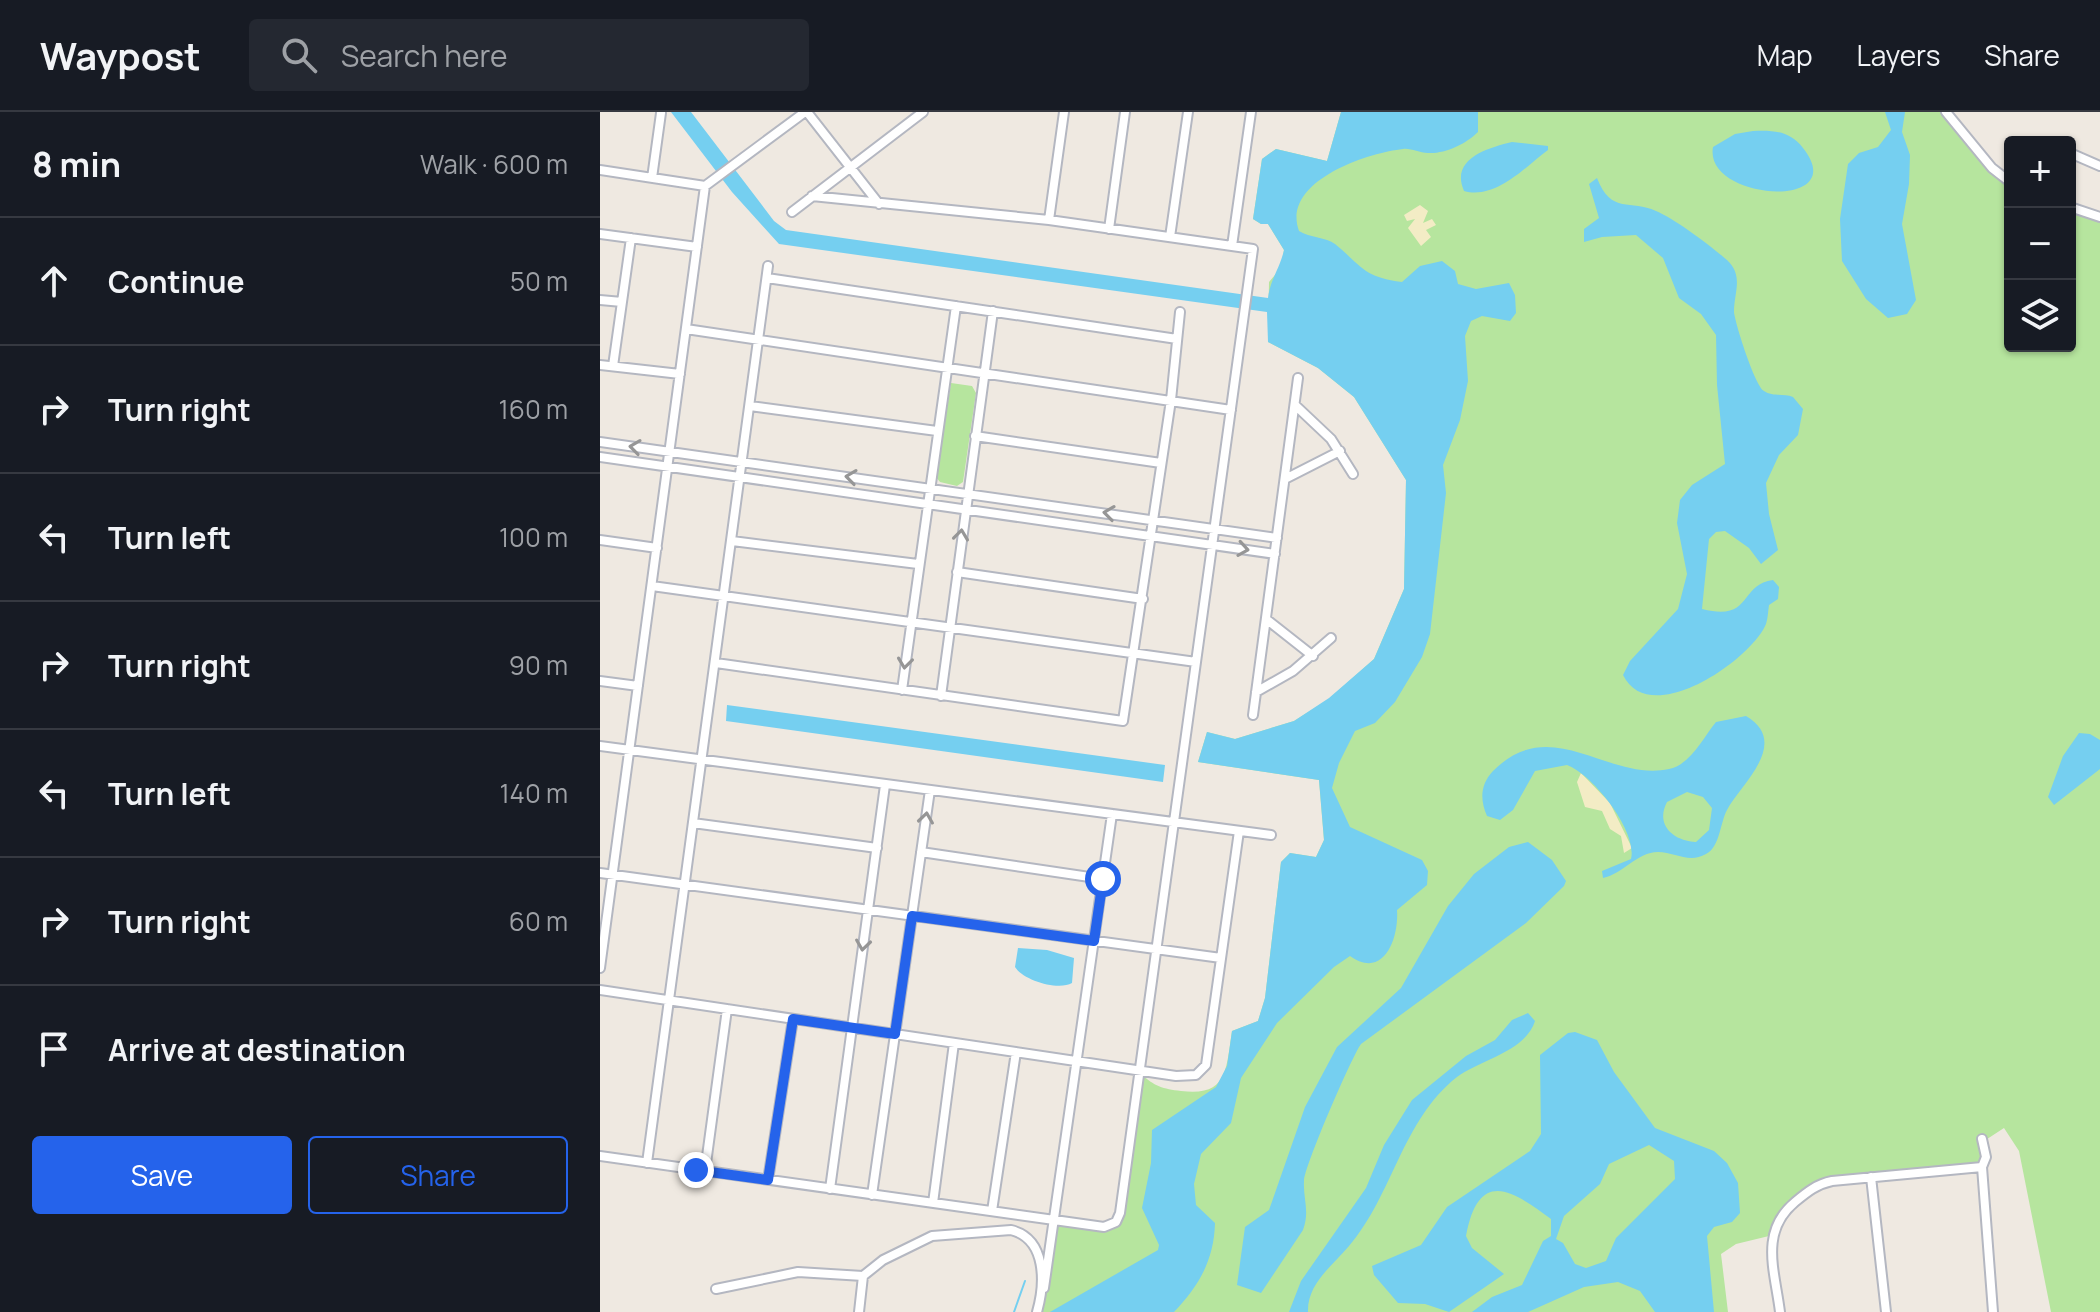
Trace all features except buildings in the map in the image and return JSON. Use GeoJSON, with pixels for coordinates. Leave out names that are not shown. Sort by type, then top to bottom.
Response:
{"type":"FeatureCollection","features":[{"type":"Feature","properties":{"kind":"street"},"geometry":{"type":"LineString","coordinates":[[600,170],[708,184],[806,112],[879,204]]}},
{"type":"Feature","properties":{"kind":"street"},"geometry":{"type":"LineString","coordinates":[[792,212],[923,112]]}},
{"type":"Feature","properties":{"kind":"street"},"geometry":{"type":"LineString","coordinates":[[1049,220],[1064,112]]}},
{"type":"Feature","properties":{"kind":"street"},"geometry":{"type":"LineString","coordinates":[[1109,229],[1125,112]]}},
{"type":"Feature","properties":{"kind":"street"},"geometry":{"type":"LineString","coordinates":[[1170,237],[1188,112]]}},
{"type":"Feature","properties":{"kind":"street"},"geometry":{"type":"LineString","coordinates":[[1232,246],[1251,112]]}},
{"type":"Feature","properties":{"kind":"street"},"geometry":{"type":"LineString","coordinates":[[1946,112],[1973,147],[2004,176]]}},
{"type":"Feature","properties":{"kind":"street"},"geometry":{"type":"LineString","coordinates":[[652,178],[661,113]]}},
{"type":"Feature","properties":{"kind":"street"},"geometry":{"type":"LineString","coordinates":[[2076,156],[2100,166]]}},
{"type":"Feature","properties":{"kind":"street"},"geometry":{"type":"LineString","coordinates":[[600,968],[708,184]]}},
{"type":"Feature","properties":{"kind":"street"},"geometry":{"type":"LineString","coordinates":[[600,1156],[1104,1227],[1117,1220],[1253,249],[1049,220],[812,196]]}},
{"type":"Feature","properties":{"kind":"street"},"geometry":{"type":"LineString","coordinates":[[2073,208],[2100,217]]}},
{"type":"Feature","properties":{"kind":"street"},"geometry":{"type":"LineString","coordinates":[[600,234],[697,247]]}},
{"type":"Feature","properties":{"kind":"street"},"geometry":{"type":"LineString","coordinates":[[613,366],[631,238]]}},
{"type":"Feature","properties":{"kind":"street"},"geometry":{"type":"LineString","coordinates":[[647,1163],[768,266]]}},
{"type":"Feature","properties":{"kind":"street"},"geometry":{"type":"LineString","coordinates":[[767,278],[1177,339]]}},
{"type":"Feature","properties":{"kind":"street"},"geometry":{"type":"LineString","coordinates":[[600,300],[622,302]]}},
{"type":"Feature","properties":{"kind":"street"},"geometry":{"type":"LineString","coordinates":[[902,690],[926,502],[956,306]]}},
{"type":"Feature","properties":{"kind":"street"},"geometry":{"type":"LineString","coordinates":[[941,696],[993,311]]}},
{"type":"Feature","properties":{"kind":"street"},"geometry":{"type":"LineString","coordinates":[[716,663],[1123,721],[1171,400],[1180,312]]}},
{"type":"Feature","properties":{"kind":"street"},"geometry":{"type":"LineString","coordinates":[[686,329],[1231,410]]}},
{"type":"Feature","properties":{"kind":"street"},"geometry":{"type":"LineString","coordinates":[[600,365],[680,374]]}},
{"type":"Feature","properties":{"kind":"street"},"geometry":{"type":"LineString","coordinates":[[1253,715],[1298,378]]}},
{"type":"Feature","properties":{"kind":"street"},"geometry":{"type":"LineString","coordinates":[[1295,405],[1318,424],[1340,451],[1353,474]]}},
{"type":"Feature","properties":{"kind":"street"},"geometry":{"type":"LineString","coordinates":[[750,406],[937,431]]}},
{"type":"Feature","properties":{"kind":"street"},"geometry":{"type":"LineString","coordinates":[[975,436],[1161,463]]}},
{"type":"Feature","properties":{"kind":"street"},"geometry":{"type":"LineString","coordinates":[[600,442],[1277,538]]}},
{"type":"Feature","properties":{"kind":"street"},"geometry":{"type":"LineString","coordinates":[[1285,479],[1340,451]]}},
{"type":"Feature","properties":{"kind":"street"},"geometry":{"type":"LineString","coordinates":[[600,457],[1275,554]]}},
{"type":"Feature","properties":{"kind":"street"},"geometry":{"type":"LineString","coordinates":[[600,540],[657,548]]}},
{"type":"Feature","properties":{"kind":"street"},"geometry":{"type":"LineString","coordinates":[[732,541],[918,564]]}},
{"type":"Feature","properties":{"kind":"street"},"geometry":{"type":"LineString","coordinates":[[957,572],[1143,599]]}},
{"type":"Feature","properties":{"kind":"street"},"geometry":{"type":"LineString","coordinates":[[652,586],[1196,662]]}},
{"type":"Feature","properties":{"kind":"street"},"geometry":{"type":"LineString","coordinates":[[1266,619],[1313,656]]}},
{"type":"Feature","properties":{"kind":"street"},"geometry":{"type":"LineString","coordinates":[[1256,692],[1313,656],[1331,638]]}},
{"type":"Feature","properties":{"kind":"street"},"geometry":{"type":"LineString","coordinates":[[600,681],[638,686]]}},
{"type":"Feature","properties":{"kind":"street"},"geometry":{"type":"LineString","coordinates":[[600,746],[1271,835]]}},
{"type":"Feature","properties":{"kind":"street"},"geometry":{"type":"LineString","coordinates":[[830,1189],[885,785]]}},
{"type":"Feature","properties":{"kind":"street"},"geometry":{"type":"LineString","coordinates":[[872,1195],[930,790]]}},
{"type":"Feature","properties":{"kind":"street"},"geometry":{"type":"LineString","coordinates":[[1037,1312],[1044,1288],[1112,814]]}},
{"type":"Feature","properties":{"kind":"street"},"geometry":{"type":"LineString","coordinates":[[693,823],[877,848]]}},
{"type":"Feature","properties":{"kind":"street"},"geometry":{"type":"LineString","coordinates":[[600,990],[1176,1076],[1203,1072],[1239,831]]}},
{"type":"Feature","properties":{"kind":"street"},"geometry":{"type":"LineString","coordinates":[[921,852],[1103,879]]}},
{"type":"Feature","properties":{"kind":"street"},"geometry":{"type":"LineString","coordinates":[[600,873],[1221,958]]}},
{"type":"Feature","properties":{"kind":"street"},"geometry":{"type":"LineString","coordinates":[[705,1171],[727,1009]]}},
{"type":"Feature","properties":{"kind":"street"},"geometry":{"type":"LineString","coordinates":[[768,1180],[793,1019]]}},
{"type":"Feature","properties":{"kind":"street"},"geometry":{"type":"LineString","coordinates":[[933,1203],[954,1043]]}},
{"type":"Feature","properties":{"kind":"street"},"geometry":{"type":"LineString","coordinates":[[992,1211],[1016,1052]]}},
{"type":"Feature","properties":{"kind":"street"},"geometry":{"type":"LineString","coordinates":[[1982,1139],[1986,1157],[1982,1167],[1993,1312]]}},
{"type":"Feature","properties":{"kind":"street"},"geometry":{"type":"LineString","coordinates":[[1780,1312],[1772,1246],[1775,1221],[1821,1183],[1982,1167]]}},
{"type":"Feature","properties":{"kind":"street"},"geometry":{"type":"LineString","coordinates":[[1871,1177],[1886,1312]]}},
{"type":"Feature","properties":{"kind":"street"},"geometry":{"type":"LineString","coordinates":[[716,1289],[798,1272],[863,1276],[883,1260],[932,1236],[1011,1230],[1020,1232],[1037,1250],[1044,1288]]}},
{"type":"Feature","properties":{"kind":"street"},"geometry":{"type":"LineString","coordinates":[[859,1312],[863,1276]]}},
{"type":"Feature","properties":{"kind":"green space"},"geometry":{"type":"Polygon","coordinates":[[[1341,112],[1943,112],[2004,178],[2004,352],[2076,352],[2076,212],[2100,220],[2100,1312],[2051,1312],[2019,1151],[2004,1128],[1981,1143],[1984,1157],[1980,1164],[1821,1180],[1777,1214],[1769,1236],[1736,1244],[1721,1254],[1728,1312],[1040,1312],[1056,1223],[1115,1226],[1141,1074],[1169,1089],[1208,1090],[1222,1078],[1232,1031],[1258,1021],[1265,998],[1281,862],[1290,853],[1316,857],[1324,840],[1319,780],[1198,762],[1207,732],[1235,739],[1294,721],[1329,699],[1374,659],[1404,589],[1406,480],[1354,397],[1318,368],[1268,342],[1269,282],[1281,268],[1284,250],[1268,224],[1253,219],[1262,159],[1276,149],[1327,161],[1341,112]]]}},
{"type":"Feature","properties":{"kind":"green space"},"geometry":{"type":"Polygon","coordinates":[[[951,383],[972,386],[976,393],[963,482],[957,486],[940,482],[936,477],[951,383]]]}},
{"type":"Feature","properties":{"kind":"sand"},"geometry":{"type":"Polygon","coordinates":[[[1420,205],[1428,211],[1423,223],[1432,219],[1436,225],[1426,230],[1431,237],[1421,246],[1408,228],[1415,219],[1407,221],[1404,215],[1420,205]]]}},
{"type":"Feature","properties":{"kind":"sand"},"geometry":{"type":"Polygon","coordinates":[[[1581,773],[1610,803],[1632,848],[1624,853],[1621,836],[1610,829],[1602,811],[1585,807],[1577,782],[1581,773]]]}},
{"type":"Feature","properties":{"kind":"water"},"geometry":{"type":"Polygon","coordinates":[[[671,112],[691,112],[774,221],[786,230],[1268,298],[1284,250],[1268,224],[1253,219],[1262,159],[1276,149],[1327,161],[1341,112],[1478,112],[1478,132],[1461,144],[1435,153],[1406,149],[1387,152],[1349,164],[1314,185],[1302,198],[1297,214],[1299,231],[1335,244],[1364,270],[1379,277],[1402,282],[1420,266],[1442,261],[1455,271],[1458,284],[1476,289],[1509,283],[1515,295],[1516,313],[1510,321],[1482,316],[1471,321],[1465,336],[1468,381],[1460,420],[1443,465],[1446,493],[1430,634],[1422,657],[1395,702],[1375,723],[1355,731],[1339,763],[1332,788],[1350,827],[1422,860],[1428,871],[1427,885],[1397,910],[1395,932],[1387,952],[1372,963],[1350,956],[1334,967],[1277,1023],[1241,1078],[1231,1123],[1201,1154],[1194,1184],[1196,1205],[1215,1223],[1212,1249],[1198,1282],[1174,1312],[1050,1312],[1158,1250],[1159,1245],[1142,1208],[1151,1163],[1152,1130],[1216,1087],[1227,1066],[1232,1031],[1258,1021],[1265,998],[1281,862],[1290,853],[1316,857],[1324,840],[1319,780],[1198,762],[1207,732],[1235,739],[1294,721],[1329,698],[1374,659],[1404,589],[1406,480],[1354,397],[1318,368],[1268,342],[1267,312],[779,244],[732,192],[671,112]]]}},
{"type":"Feature","properties":{"kind":"water"},"geometry":{"type":"Polygon","coordinates":[[[1885,112],[1905,112],[1902,132],[1910,155],[1902,224],[1916,300],[1907,314],[1888,318],[1866,299],[1842,261],[1840,219],[1848,164],[1859,153],[1878,147],[1891,130],[1885,112]]]}},
{"type":"Feature","properties":{"kind":"water"},"geometry":{"type":"Polygon","coordinates":[[[1753,131],[1781,133],[1798,142],[1813,168],[1809,182],[1794,190],[1773,191],[1750,188],[1730,179],[1716,165],[1713,147],[1735,134],[1753,131]]]}},
{"type":"Feature","properties":{"kind":"water"},"geometry":{"type":"Polygon","coordinates":[[[1512,142],[1548,146],[1548,150],[1499,186],[1488,191],[1464,191],[1461,180],[1466,163],[1482,152],[1512,142]]]}},
{"type":"Feature","properties":{"kind":"water"},"geometry":{"type":"Polygon","coordinates":[[[1597,178],[1615,202],[1647,208],[1664,215],[1727,260],[1737,278],[1735,318],[1760,387],[1771,394],[1793,397],[1803,409],[1798,435],[1779,455],[1766,483],[1769,514],[1778,550],[1761,564],[1749,548],[1725,531],[1716,532],[1709,539],[1702,609],[1730,611],[1738,607],[1754,588],[1773,580],[1779,587],[1778,599],[1769,605],[1766,624],[1757,639],[1741,655],[1699,684],[1676,693],[1655,695],[1636,690],[1623,675],[1630,661],[1678,609],[1687,574],[1677,523],[1680,500],[1692,485],[1725,464],[1717,385],[1716,335],[1701,314],[1679,298],[1663,258],[1636,235],[1602,237],[1584,242],[1584,229],[1599,218],[1589,184],[1597,178]]]}},
{"type":"Feature","properties":{"kind":"water"},"geometry":{"type":"Polygon","coordinates":[[[727,705],[1165,765],[1163,782],[726,721],[727,705]]]}},
{"type":"Feature","properties":{"kind":"water"},"geometry":{"type":"Polygon","coordinates":[[[1746,716],[1759,727],[1764,739],[1763,751],[1758,764],[1727,810],[1714,846],[1700,857],[1650,853],[1603,878],[1602,871],[1631,859],[1627,834],[1600,791],[1567,765],[1535,771],[1513,810],[1500,820],[1487,816],[1482,798],[1486,782],[1493,771],[1515,755],[1537,748],[1558,748],[1624,766],[1646,770],[1669,769],[1690,757],[1716,722],[1746,716]],[[1687,792],[1667,802],[1663,818],[1668,830],[1680,839],[1696,842],[1709,830],[1712,808],[1703,797],[1687,792]]]}},
{"type":"Feature","properties":{"kind":"water"},"geometry":{"type":"Polygon","coordinates":[[[2079,733],[2090,734],[2100,740],[2100,769],[2054,805],[2048,797],[2063,756],[2079,733]]]}},
{"type":"Feature","properties":{"kind":"water"},"geometry":{"type":"Polygon","coordinates":[[[1528,842],[1552,860],[1566,881],[1564,886],[1526,923],[1361,1044],[1329,1112],[1306,1172],[1303,1230],[1261,1293],[1237,1285],[1245,1227],[1269,1210],[1305,1107],[1337,1047],[1401,988],[1448,906],[1474,874],[1509,847],[1528,842]]]}},
{"type":"Feature","properties":{"kind":"water"},"geometry":{"type":"Polygon","coordinates":[[[1018,948],[1047,950],[1074,958],[1072,983],[1050,985],[1025,976],[1015,967],[1018,948]]]}},
{"type":"Feature","properties":{"kind":"water"},"geometry":{"type":"Polygon","coordinates":[[[1528,1013],[1535,1021],[1522,1040],[1457,1077],[1438,1095],[1410,1136],[1364,1226],[1316,1284],[1308,1312],[1289,1312],[1301,1281],[1366,1188],[1384,1145],[1412,1100],[1466,1056],[1495,1040],[1512,1020],[1528,1013]]]}},
{"type":"Feature","properties":{"kind":"water"},"geometry":{"type":"Polygon","coordinates":[[[1575,1032],[1597,1040],[1614,1072],[1655,1128],[1714,1151],[1727,1163],[1738,1183],[1740,1213],[1732,1222],[1714,1227],[1707,1236],[1714,1312],[1655,1312],[1640,1291],[1618,1282],[1584,1287],[1528,1312],[1472,1312],[1492,1297],[1522,1285],[1543,1241],[1551,1236],[1551,1219],[1524,1200],[1499,1191],[1479,1200],[1466,1236],[1472,1248],[1504,1274],[1449,1312],[1425,1304],[1398,1303],[1374,1275],[1372,1266],[1421,1245],[1447,1207],[1530,1151],[1541,1134],[1540,1055],[1568,1033],[1575,1032]],[[1649,1145],[1609,1164],[1600,1184],[1564,1216],[1556,1239],[1563,1243],[1575,1264],[1586,1268],[1606,1261],[1616,1238],[1675,1179],[1674,1161],[1649,1145]]]}},
{"type":"Feature","properties":{"kind":"waterway"},"geometry":{"type":"LineString","coordinates":[[1014,1312],[1025,1281]]}},
{"type":"Feature","properties":{"kind":"route"},"geometry":{"type":"LineString","coordinates":[[696,1170],[768,1180],[793,1019],[895,1034],[912,916],[1094,941],[1103,879]]}}]}
